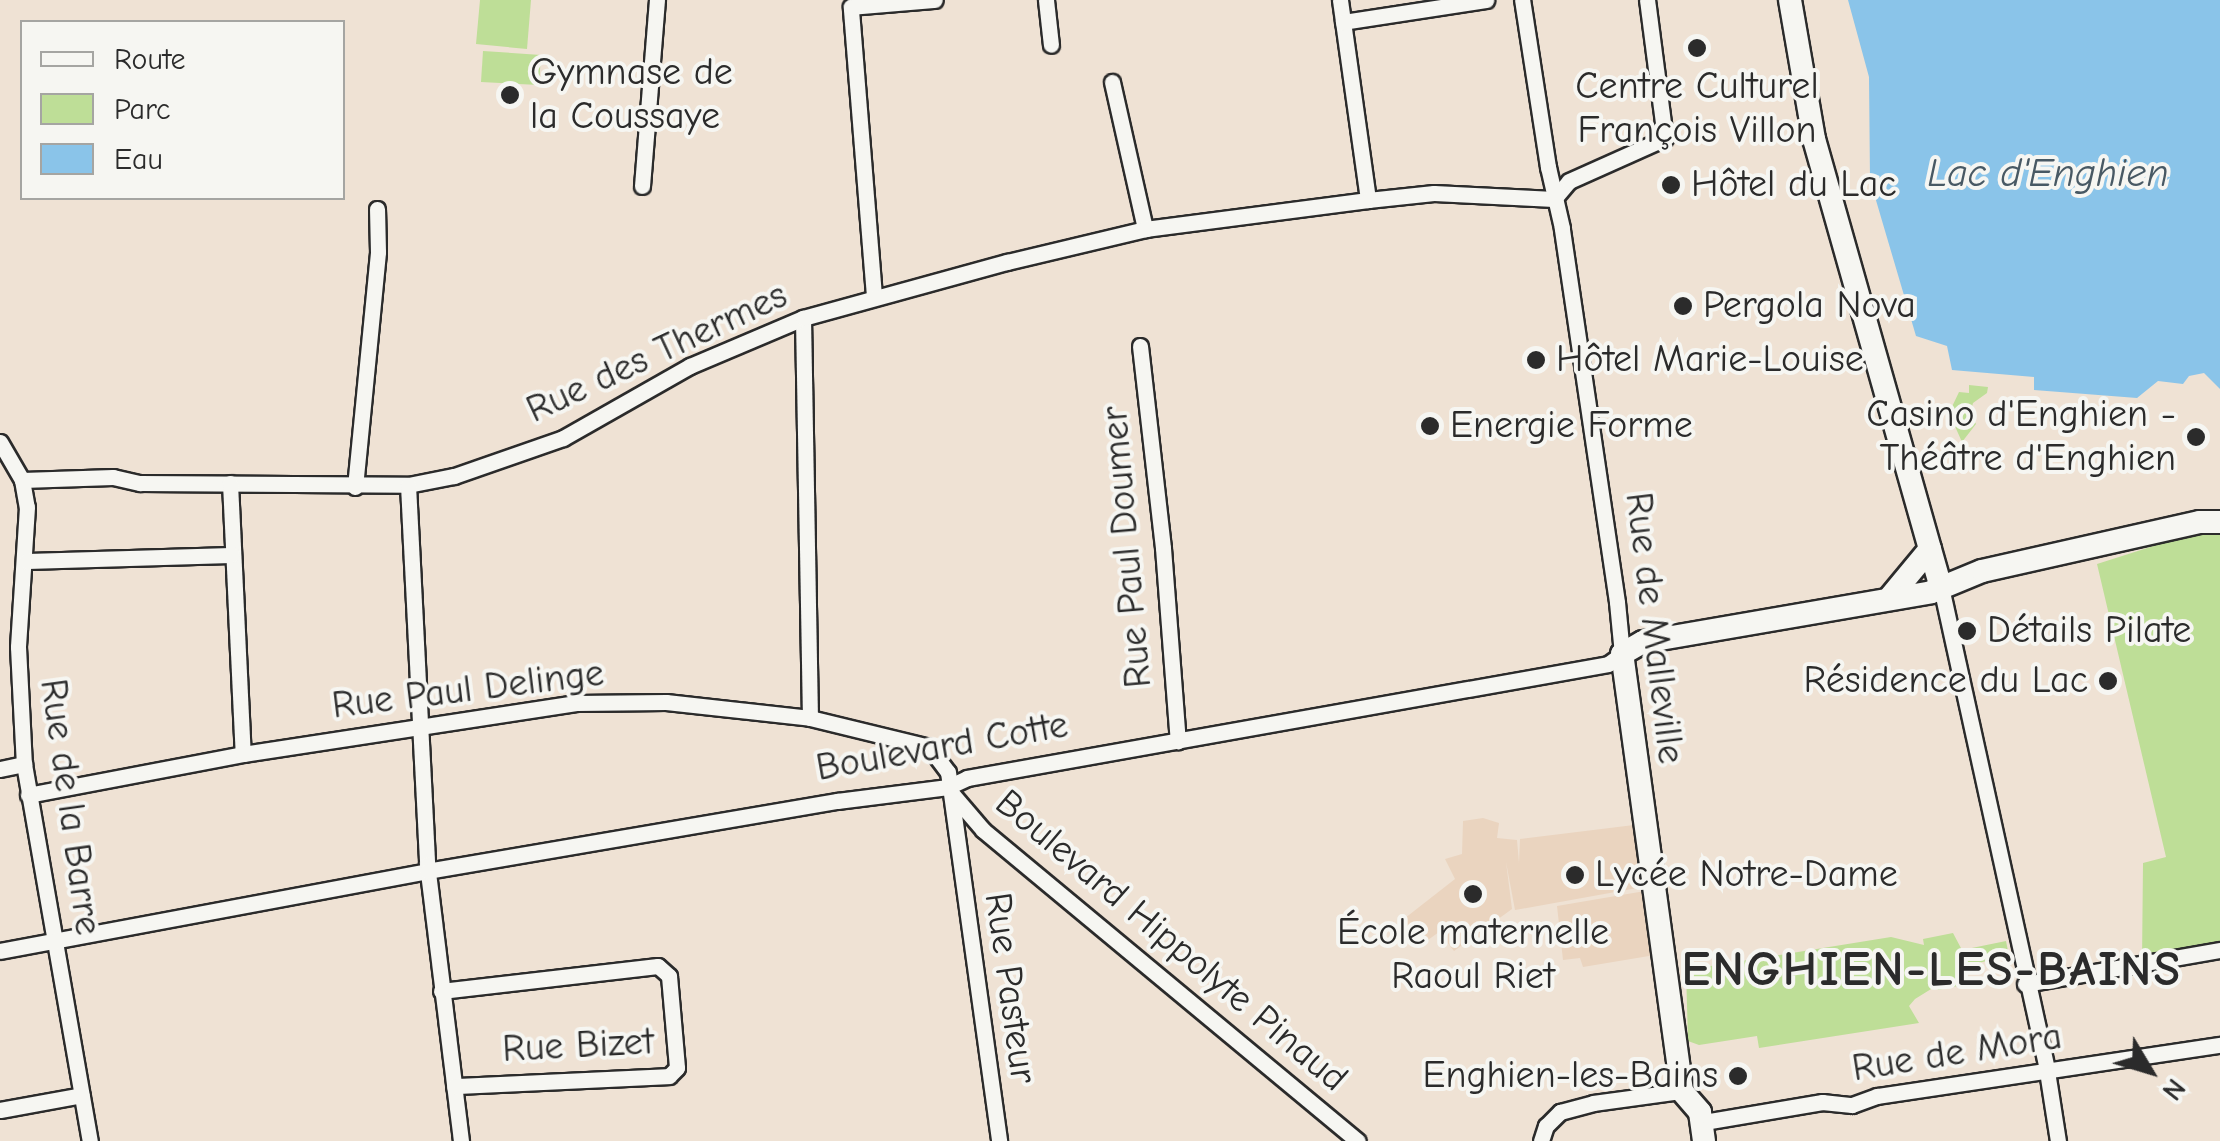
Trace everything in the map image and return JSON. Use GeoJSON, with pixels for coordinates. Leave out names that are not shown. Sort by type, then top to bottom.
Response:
{"type":"FeatureCollection","features":[{"type":"Feature","properties":{"kind":"main road"},"geometry":{"type":"LineString","coordinates":[[1790,0],[1814,138],[1941,587]]}},
{"type":"Feature","properties":{"kind":"main road"},"geometry":{"type":"LineString","coordinates":[[1941,587],[1982,571],[2200,522],[2220,522]]}},
{"type":"Feature","properties":{"kind":"main road"},"geometry":{"type":"LineString","coordinates":[[1941,587],[1963,590],[2188,534],[2220,533]]}},
{"type":"Feature","properties":{"kind":"main road"},"geometry":{"type":"LineString","coordinates":[[1930,545],[1952,562],[1982,571]]}},
{"type":"Feature","properties":{"kind":"main road"},"geometry":{"type":"LineString","coordinates":[[1891,596],[1930,545]]}},
{"type":"Feature","properties":{"kind":"main road","name":"Boulevard Cotte"},"geometry":{"type":"LineString","coordinates":[[1622,654],[1643,642],[1891,596],[1928,584],[1941,587]]}},
{"type":"Feature","properties":{"kind":"main road","name":"Rue de Malleville"},"geometry":{"type":"LineString","coordinates":[[1622,654],[1682,1091],[1704,1132]]}},
{"type":"Feature","properties":{"kind":"street"},"geometry":{"type":"LineString","coordinates":[[642,186],[658,0]]}},
{"type":"Feature","properties":{"kind":"street"},"geometry":{"type":"LineString","coordinates":[[874,296],[850,7],[935,0]]}},
{"type":"Feature","properties":{"kind":"street"},"geometry":{"type":"LineString","coordinates":[[1046,0],[1050,45]]}},
{"type":"Feature","properties":{"kind":"street"},"geometry":{"type":"LineString","coordinates":[[1340,0],[1368,200]]}},
{"type":"Feature","properties":{"kind":"street"},"geometry":{"type":"LineString","coordinates":[[1343,22],[1486,0]]}},
{"type":"Feature","properties":{"kind":"street","name":"Rue de Malleville"},"geometry":{"type":"LineString","coordinates":[[1522,0],[1562,228],[1622,654]]}},
{"type":"Feature","properties":{"kind":"street"},"geometry":{"type":"LineString","coordinates":[[1554,199],[1569,181],[1665,138],[1647,0]]}},
{"type":"Feature","properties":{"kind":"street"},"geometry":{"type":"LineString","coordinates":[[1112,82],[1145,229]]}},
{"type":"Feature","properties":{"kind":"street","name":"Rue des Thermes"},"geometry":{"type":"LineString","coordinates":[[22,480],[113,477],[140,483],[354,487],[454,476],[563,438],[690,366],[804,318],[874,296],[1145,229],[1434,193],[1554,199]]}},
{"type":"Feature","properties":{"kind":"street"},"geometry":{"type":"LineString","coordinates":[[354,487],[378,252],[377,209]]}},
{"type":"Feature","properties":{"kind":"street"},"geometry":{"type":"LineString","coordinates":[[804,318],[810,718]]}},
{"type":"Feature","properties":{"kind":"street","name":"Rue Paul Doumer"},"geometry":{"type":"LineString","coordinates":[[1140,346],[1164,548],[1178,740]]}},
{"type":"Feature","properties":{"kind":"street"},"geometry":{"type":"LineString","coordinates":[[0,442],[22,480]]}},
{"type":"Feature","properties":{"kind":"street","name":"Rue de la Barre"},"geometry":{"type":"LineString","coordinates":[[22,480],[27,507],[26,561],[18,647],[24,764],[90,1141]]}},
{"type":"Feature","properties":{"kind":"street"},"geometry":{"type":"LineString","coordinates":[[230,482],[243,754]]}},
{"type":"Feature","properties":{"kind":"street"},"geometry":{"type":"LineString","coordinates":[[408,484],[428,871],[461,1141]]}},
{"type":"Feature","properties":{"kind":"street"},"geometry":{"type":"LineString","coordinates":[[26,561],[232,555]]}},
{"type":"Feature","properties":{"kind":"street"},"geometry":{"type":"LineString","coordinates":[[1941,587],[2047,1071],[2058,1141]]}},
{"type":"Feature","properties":{"kind":"street"},"geometry":{"type":"LineString","coordinates":[[0,648],[18,647]]}},
{"type":"Feature","properties":{"kind":"street","name":"Boulevard Cotte"},"geometry":{"type":"LineString","coordinates":[[0,951],[428,871],[837,801],[948,787],[967,778],[1608,664],[1622,654]]}},
{"type":"Feature","properties":{"kind":"street","name":"Rue Paul Delinge"},"geometry":{"type":"LineString","coordinates":[[28,795],[243,754],[576,703],[666,702],[810,718],[929,748],[948,772],[948,787]]}},
{"type":"Feature","properties":{"kind":"street"},"geometry":{"type":"LineString","coordinates":[[0,769],[24,764]]}},
{"type":"Feature","properties":{"kind":"street","name":"Boulevard Hippolyte Pinaud"},"geometry":{"type":"LineString","coordinates":[[948,787],[960,808],[982,830],[1358,1141]]}},
{"type":"Feature","properties":{"kind":"street","name":"Rue Pasteur"},"geometry":{"type":"LineString","coordinates":[[948,787],[1000,1141]]}},
{"type":"Feature","properties":{"kind":"street","name":"Rue Pasteur"},"geometry":{"type":"LineString","coordinates":[[956,845],[982,830]]}},
{"type":"Feature","properties":{"kind":"street"},"geometry":{"type":"LineString","coordinates":[[2025,984],[2220,950]]}},
{"type":"Feature","properties":{"kind":"street","name":"Rue Bizet"},"geometry":{"type":"LineString","coordinates":[[441,992],[658,966],[670,976],[677,1068],[668,1076],[454,1086]]}},
{"type":"Feature","properties":{"kind":"street","name":"Rue de Mora"},"geometry":{"type":"LineString","coordinates":[[1704,1132],[1822,1102],[1852,1105],[1878,1096],[2220,1044]]}},
{"type":"Feature","properties":{"kind":"street"},"geometry":{"type":"LineString","coordinates":[[1541,1141],[1560,1112],[1593,1102],[1682,1091]]}},
{"type":"Feature","properties":{"kind":"street"},"geometry":{"type":"LineString","coordinates":[[0,1110],[82,1095]]}},
{"type":"Feature","properties":{"kind":"shaded area"},"geometry":{"type":"Polygon","coordinates":[[[1483,818],[1499,823],[1497,838],[1517,840],[1519,863],[1520,839],[1634,825],[1643,887],[1515,910],[1506,862],[1512,909],[1454,951],[1439,932],[1421,945],[1400,922],[1455,879],[1445,859],[1462,854],[1463,821],[1483,818]]]}},
{"type":"Feature","properties":{"kind":"shaded area"},"geometry":{"type":"Polygon","coordinates":[[[1645,891],[1655,955],[1583,967],[1580,958],[1563,960],[1557,906],[1645,891]]]}},
{"type":"Feature","properties":{"kind":"green space"},"geometry":{"type":"Polygon","coordinates":[[[480,0],[531,0],[527,49],[476,44],[480,0]]]}},
{"type":"Feature","properties":{"kind":"green space"},"geometry":{"type":"Polygon","coordinates":[[[483,51],[541,55],[539,85],[481,82],[483,51]]]}},
{"type":"Feature","properties":{"kind":"green space"},"geometry":{"type":"Polygon","coordinates":[[[1969,385],[1988,387],[1987,393],[1973,403],[1970,414],[1976,424],[1962,442],[1949,413],[1959,392],[1969,393],[1969,385]]]}},
{"type":"Feature","properties":{"kind":"green space"},"geometry":{"type":"Polygon","coordinates":[[[2220,533],[2220,943],[2142,961],[2143,863],[2166,857],[2097,564],[2188,535],[2220,533]]]}},
{"type":"Feature","properties":{"kind":"green space"},"geometry":{"type":"Polygon","coordinates":[[[1953,933],[1962,950],[2006,941],[2009,956],[1969,965],[1962,972],[1963,985],[1938,990],[1936,986],[1915,999],[1909,1006],[1919,1023],[1759,1048],[1757,1036],[1699,1045],[1688,1041],[1686,970],[1891,937],[1924,945],[1923,939],[1953,933]]]}},
{"type":"Feature","properties":{"kind":"water","name":"Lac d'Enghien"},"geometry":{"type":"Polygon","coordinates":[[[1848,0],[2220,0],[2220,389],[2204,373],[2189,376],[2183,384],[2158,381],[2137,398],[2034,390],[2034,377],[1952,370],[1947,346],[1916,336],[1870,180],[1869,77],[1848,0]]]}},
{"type":"Feature","properties":{"kind":"place","name":"Centre Culturel François Villon"},"geometry":{"type":"Point","coordinates":[1697,48]}},
{"type":"Feature","properties":{"kind":"place","name":"Gymnase de la Coussaye"},"geometry":{"type":"Point","coordinates":[510,95]}},
{"type":"Feature","properties":{"kind":"place","name":"Hôtel du Lac"},"geometry":{"type":"Point","coordinates":[1671,185]}},
{"type":"Feature","properties":{"kind":"place","name":"Pergola Nova"},"geometry":{"type":"Point","coordinates":[1683,306]}},
{"type":"Feature","properties":{"kind":"place","name":"Hôtel Marie-Louise"},"geometry":{"type":"Point","coordinates":[1536,360]}},
{"type":"Feature","properties":{"kind":"place","name":"Energie Forme"},"geometry":{"type":"Point","coordinates":[1430,426]}},
{"type":"Feature","properties":{"kind":"place","name":"Casino d'Enghien - Théâtre d'Enghien"},"geometry":{"type":"Point","coordinates":[2196,437]}},
{"type":"Feature","properties":{"kind":"place","name":"Détails Pilate"},"geometry":{"type":"Point","coordinates":[1967,631]}},
{"type":"Feature","properties":{"kind":"place","name":"Résidence du Lac"},"geometry":{"type":"Point","coordinates":[2108,681]}},
{"type":"Feature","properties":{"kind":"place","name":"Lycée Notre-Dame"},"geometry":{"type":"Point","coordinates":[1575,875]}},
{"type":"Feature","properties":{"kind":"place","name":"École maternelle Raoul Riet"},"geometry":{"type":"Point","coordinates":[1473,894]}},
{"type":"Feature","properties":{"kind":"place","name":"Enghien-les-Bains"},"geometry":{"type":"Point","coordinates":[1738,1076]}},
{"type":"Feature","properties":{"kind":"district","name":"ENGHIEN-LES-BAINS"},"geometry":{"type":"Point","coordinates":[1932,970]}}]}
